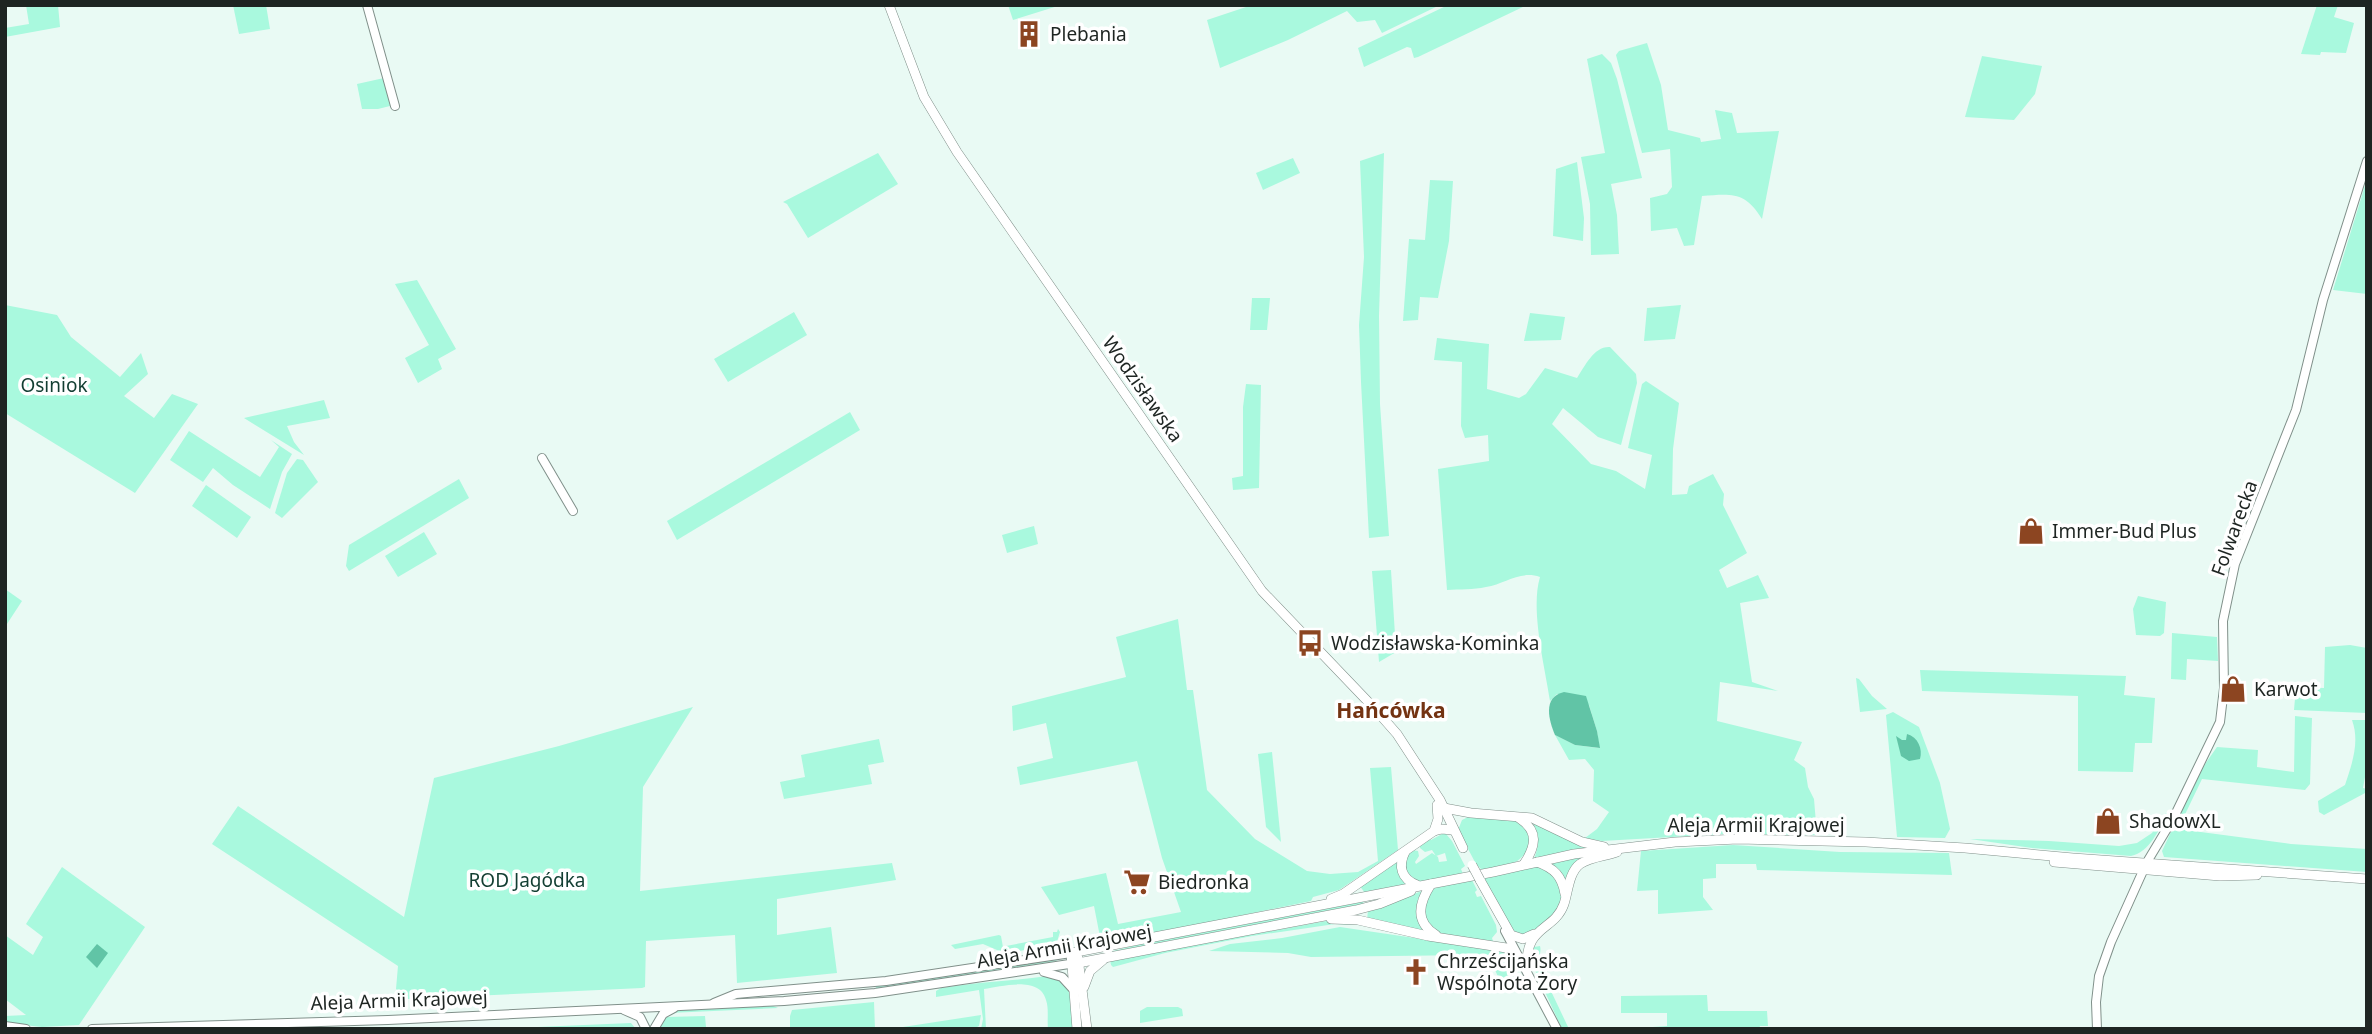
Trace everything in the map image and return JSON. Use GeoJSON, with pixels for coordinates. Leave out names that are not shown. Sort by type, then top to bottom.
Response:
{"type":"FeatureCollection","features":[{"type":"Feature","properties":{"kind":"main road","name":"Wodzisławska"},"geometry":{"type":"LineString","coordinates":[[889,5],[918,84],[933,114],[1262,591],[1386,721],[1415,762],[1508,933]]}},
{"type":"Feature","properties":{"kind":"main road"},"geometry":{"type":"LineString","coordinates":[[1434,831],[1441,806],[1471,813],[1531,818],[1582,842],[1608,849]]}},
{"type":"Feature","properties":{"kind":"main road"},"geometry":{"type":"LineString","coordinates":[[1317,906],[1343,894],[1434,831],[1453,830],[1459,818],[1471,813]]}},
{"type":"Feature","properties":{"kind":"main road"},"geometry":{"type":"LineString","coordinates":[[1518,817],[1531,829],[1535,839],[1532,852],[1524,864]]}},
{"type":"Feature","properties":{"kind":"main road","name":"Aleja Armii Krajowej"},"geometry":{"type":"LineString","coordinates":[[1074,953],[1536,861],[1632,846],[1738,839],[1889,843],[2011,853],[2066,864],[2367,879]]}},
{"type":"Feature","properties":{"kind":"main road"},"geometry":{"type":"LineString","coordinates":[[1527,968],[1529,946],[1541,929],[1560,911],[1578,865],[1632,846]]}},
{"type":"Feature","properties":{"kind":"main road"},"geometry":{"type":"LineString","coordinates":[[1406,850],[1401,870],[1407,880],[1421,886]]}},
{"type":"Feature","properties":{"kind":"main road"},"geometry":{"type":"LineString","coordinates":[[1536,861],[1558,874],[1566,897]]}},
{"type":"Feature","properties":{"kind":"main road"},"geometry":{"type":"LineString","coordinates":[[1431,884],[1421,901],[1420,914],[1426,928],[1437,936]]}},
{"type":"Feature","properties":{"kind":"main road","name":"Aleja Armii Krajowej"},"geometry":{"type":"LineString","coordinates":[[1075,964],[1372,906],[1421,886]]}},
{"type":"Feature","properties":{"kind":"main road"},"geometry":{"type":"LineString","coordinates":[[1312,918],[1358,920],[1513,949]]}},
{"type":"Feature","properties":{"kind":"main road"},"geometry":{"type":"LineString","coordinates":[[1487,944],[1508,933],[1522,939],[1541,929]]}},
{"type":"Feature","properties":{"kind":"main road"},"geometry":{"type":"LineString","coordinates":[[1074,953],[1087,1029]]}},
{"type":"Feature","properties":{"kind":"main road"},"geometry":{"type":"LineString","coordinates":[[1083,998],[1088,974],[1107,957]]}},
{"type":"Feature","properties":{"kind":"main road"},"geometry":{"type":"LineString","coordinates":[[1075,964],[1073,989],[1077,1029]]}},
{"type":"Feature","properties":{"kind":"street"},"geometry":{"type":"LineString","coordinates":[[366,5],[395,106]]}},
{"type":"Feature","properties":{"kind":"street","name":"Folwarecka"},"geometry":{"type":"LineString","coordinates":[[2097,1029],[2099,976],[2111,942],[2145,867],[2179,808],[2220,722],[2224,688],[2223,621],[2235,564],[2296,410],[2322,302],[2367,161]]}},
{"type":"Feature","properties":{"kind":"street"},"geometry":{"type":"LineString","coordinates":[[542,458],[573,511]]}},
{"type":"Feature","properties":{"kind":"street","name":"Wodzisławska"},"geometry":{"type":"LineString","coordinates":[[1508,933],[1513,949],[1557,1029]]}},
{"type":"Feature","properties":{"kind":"street","name":"Wodzisławska"},"geometry":{"type":"LineString","coordinates":[[1508,933],[1534,986]]}},
{"type":"Feature","properties":{"kind":"street","name":"Aleja Armii Krajowej"},"geometry":{"type":"LineString","coordinates":[[707,1006],[736,994],[874,983],[1074,953]]}},
{"type":"Feature","properties":{"kind":"street","name":"Aleja Armii Krajowej"},"geometry":{"type":"LineString","coordinates":[[92,1029],[707,1006],[875,993],[1075,964]]}},
{"type":"Feature","properties":{"kind":"street"},"geometry":{"type":"LineString","coordinates":[[1034,971],[1059,976],[1073,989]]}},
{"type":"Feature","properties":{"kind":"street"},"geometry":{"type":"LineString","coordinates":[[653,1029],[663,1014],[680,1006]]}},
{"type":"Feature","properties":{"kind":"street"},"geometry":{"type":"LineString","coordinates":[[650,1007],[653,1029]]}},
{"type":"Feature","properties":{"kind":"street"},"geometry":{"type":"LineString","coordinates":[[647,1029],[650,1007]]}},
{"type":"Feature","properties":{"kind":"street"},"geometry":{"type":"LineString","coordinates":[[614,1009],[636,1014],[647,1029]]}},
{"type":"Feature","properties":{"kind":"street"},"geometry":{"type":"LineString","coordinates":[[5,1026],[26,1029]]}},
{"type":"Feature","properties":{"kind":"green space"},"geometry":{"type":"Polygon","coordinates":[[[26,5],[58,5],[60,27],[5,37],[5,28],[29,24],[26,5]]]}},
{"type":"Feature","properties":{"kind":"green space"},"geometry":{"type":"Polygon","coordinates":[[[233,5],[266,5],[270,29],[239,34],[233,5]]]}},
{"type":"Feature","properties":{"kind":"green space"},"geometry":{"type":"Polygon","coordinates":[[[1008,5],[1061,5],[1013,20],[1008,5]]]}},
{"type":"Feature","properties":{"kind":"green space"},"geometry":{"type":"Polygon","coordinates":[[[1252,5],[1440,5],[1382,33],[1375,20],[1357,22],[1347,11],[1288,40],[1220,68],[1207,20],[1252,5]]]}},
{"type":"Feature","properties":{"kind":"green space"},"geometry":{"type":"Polygon","coordinates":[[[1448,5],[1527,5],[1418,57],[1414,58],[1411,48],[1407,47],[1364,67],[1358,48],[1448,5]]]}},
{"type":"Feature","properties":{"kind":"green space"},"geometry":{"type":"Polygon","coordinates":[[[2317,5],[2338,5],[2334,17],[2354,23],[2346,53],[2301,54],[2317,5]]]}},
{"type":"Feature","properties":{"kind":"green space"},"geometry":{"type":"Polygon","coordinates":[[[1647,43],[1661,85],[1668,130],[1700,138],[1701,142],[1721,139],[1715,110],[1732,113],[1737,133],[1779,131],[1762,219],[1750,203],[1736,196],[1702,196],[1694,245],[1684,246],[1677,228],[1651,231],[1650,198],[1667,194],[1672,187],[1670,149],[1642,153],[1616,55],[1619,51],[1647,43]]]}},
{"type":"Feature","properties":{"kind":"green space"},"geometry":{"type":"Polygon","coordinates":[[[1602,54],[1611,63],[1617,79],[1642,178],[1611,184],[1617,215],[1619,254],[1591,255],[1590,204],[1581,157],[1605,153],[1587,59],[1602,54]]]}},
{"type":"Feature","properties":{"kind":"green space"},"geometry":{"type":"Polygon","coordinates":[[[1982,56],[2042,66],[2035,94],[2014,120],[1965,117],[1982,56]]]}},
{"type":"Feature","properties":{"kind":"green space"},"geometry":{"type":"Polygon","coordinates":[[[384,78],[390,106],[362,109],[357,84],[384,78]]]}},
{"type":"Feature","properties":{"kind":"green space"},"geometry":{"type":"Polygon","coordinates":[[[878,153],[898,184],[808,238],[787,204],[783,202],[878,153]]]}},
{"type":"Feature","properties":{"kind":"green space"},"geometry":{"type":"Polygon","coordinates":[[[1384,153],[1379,316],[1380,404],[1389,536],[1369,538],[1359,325],[1364,257],[1360,161],[1384,153]]]}},
{"type":"Feature","properties":{"kind":"green space"},"geometry":{"type":"Polygon","coordinates":[[[1293,158],[1300,173],[1263,190],[1256,173],[1293,158]]]}},
{"type":"Feature","properties":{"kind":"green space"},"geometry":{"type":"Polygon","coordinates":[[[1577,162],[1584,218],[1583,241],[1553,236],[1556,169],[1577,162]]]}},
{"type":"Feature","properties":{"kind":"green space"},"geometry":{"type":"Polygon","coordinates":[[[2367,179],[2367,294],[2333,290],[2367,179]]]}},
{"type":"Feature","properties":{"kind":"green space"},"geometry":{"type":"Polygon","coordinates":[[[1430,180],[1453,181],[1449,241],[1438,298],[1420,297],[1418,320],[1403,321],[1409,239],[1425,240],[1430,180]]]}},
{"type":"Feature","properties":{"kind":"green space"},"geometry":{"type":"Polygon","coordinates":[[[417,280],[456,349],[438,359],[442,369],[418,383],[405,358],[429,345],[395,284],[417,280]]]}},
{"type":"Feature","properties":{"kind":"green space"},"geometry":{"type":"Polygon","coordinates":[[[1252,298],[1270,298],[1267,330],[1250,330],[1252,298]]]}},
{"type":"Feature","properties":{"kind":"green space","name":"Osiniok"},"geometry":{"type":"Polygon","coordinates":[[[5,305],[57,315],[71,337],[120,377],[141,353],[148,374],[124,396],[154,418],[172,394],[198,404],[135,493],[5,413],[5,305]]]}},
{"type":"Feature","properties":{"kind":"green space"},"geometry":{"type":"Polygon","coordinates":[[[1681,305],[1675,339],[1644,341],[1647,308],[1681,305]]]}},
{"type":"Feature","properties":{"kind":"green space"},"geometry":{"type":"Polygon","coordinates":[[[794,312],[807,335],[728,382],[714,359],[794,312]]]}},
{"type":"Feature","properties":{"kind":"green space"},"geometry":{"type":"Polygon","coordinates":[[[1530,313],[1565,317],[1561,340],[1524,341],[1530,313]]]}},
{"type":"Feature","properties":{"kind":"green space"},"geometry":{"type":"Polygon","coordinates":[[[1437,338],[1489,344],[1487,389],[1519,398],[1526,394],[1545,368],[1577,378],[1595,353],[1610,347],[1636,374],[1637,383],[1621,445],[1598,437],[1563,408],[1552,424],[1591,464],[1616,471],[1645,489],[1652,455],[1628,448],[1642,384],[1646,381],[1679,403],[1673,449],[1672,495],[1687,494],[1689,486],[1713,474],[1724,494],[1723,505],[1747,553],[1719,570],[1727,588],[1758,575],[1769,598],[1740,603],[1752,682],[1778,691],[1720,682],[1717,721],[1802,742],[1794,760],[1805,768],[1808,787],[1814,799],[1817,835],[1724,834],[1602,841],[1585,838],[1597,829],[1609,812],[1593,801],[1594,770],[1585,759],[1569,760],[1555,735],[1575,745],[1599,748],[1597,731],[1589,705],[1557,694],[1550,701],[1537,622],[1537,590],[1540,577],[1526,575],[1481,588],[1447,590],[1438,469],[1489,461],[1488,435],[1465,438],[1461,426],[1462,362],[1434,360],[1437,338]]]}},
{"type":"Feature","properties":{"kind":"green space"},"geometry":{"type":"Polygon","coordinates":[[[1246,384],[1261,385],[1259,488],[1233,490],[1232,478],[1243,476],[1243,407],[1246,384]]]}},
{"type":"Feature","properties":{"kind":"green space"},"geometry":{"type":"Polygon","coordinates":[[[324,400],[330,418],[287,426],[304,455],[244,418],[324,400]]]}},
{"type":"Feature","properties":{"kind":"green space"},"geometry":{"type":"Polygon","coordinates":[[[850,412],[860,430],[677,540],[667,521],[850,412]]]}},
{"type":"Feature","properties":{"kind":"green space"},"geometry":{"type":"Polygon","coordinates":[[[189,431],[260,477],[279,447],[271,440],[292,454],[282,472],[270,509],[233,485],[213,468],[203,482],[170,460],[189,431]]]}},
{"type":"Feature","properties":{"kind":"green space"},"geometry":{"type":"Polygon","coordinates":[[[297,459],[303,460],[318,482],[282,518],[275,513],[287,473],[297,459]]]}},
{"type":"Feature","properties":{"kind":"green space"},"geometry":{"type":"Polygon","coordinates":[[[459,479],[469,498],[349,571],[346,566],[349,545],[459,479]]]}},
{"type":"Feature","properties":{"kind":"green space"},"geometry":{"type":"Polygon","coordinates":[[[206,485],[251,517],[237,538],[192,506],[206,485]]]}},
{"type":"Feature","properties":{"kind":"green space"},"geometry":{"type":"Polygon","coordinates":[[[1034,526],[1038,544],[1007,553],[1002,535],[1034,526]]]}},
{"type":"Feature","properties":{"kind":"green space"},"geometry":{"type":"Polygon","coordinates":[[[424,532],[437,554],[398,577],[385,556],[424,532]]]}},
{"type":"Feature","properties":{"kind":"green space"},"geometry":{"type":"Polygon","coordinates":[[[1391,570],[1396,652],[1379,662],[1372,571],[1391,570]]]}},
{"type":"Feature","properties":{"kind":"green space"},"geometry":{"type":"Polygon","coordinates":[[[5,589],[22,601],[5,627],[5,589]]]}},
{"type":"Feature","properties":{"kind":"green space"},"geometry":{"type":"Polygon","coordinates":[[[2138,596],[2166,602],[2164,633],[2160,636],[2136,635],[2133,609],[2138,596]]]}},
{"type":"Feature","properties":{"kind":"green space"},"geometry":{"type":"Polygon","coordinates":[[[1178,619],[1187,690],[1193,690],[1207,790],[1255,839],[1307,871],[1330,874],[1358,872],[1378,861],[1370,768],[1391,767],[1398,850],[1339,890],[1313,897],[1311,901],[1101,942],[1094,906],[1059,915],[1041,887],[1106,873],[1118,924],[1181,912],[1162,858],[1137,761],[1020,785],[1017,767],[1053,758],[1046,723],[1013,731],[1012,706],[1126,677],[1116,637],[1178,619]]]}},
{"type":"Feature","properties":{"kind":"green space"},"geometry":{"type":"Polygon","coordinates":[[[2172,633],[2217,637],[2218,661],[2187,659],[2186,680],[2171,679],[2172,633]]]}},
{"type":"Feature","properties":{"kind":"green space"},"geometry":{"type":"Polygon","coordinates":[[[2350,645],[2367,648],[2367,713],[2294,710],[2296,687],[2324,688],[2325,647],[2350,645]]]}},
{"type":"Feature","properties":{"kind":"green space"},"geometry":{"type":"Polygon","coordinates":[[[1920,670],[2126,676],[2124,695],[2155,698],[2152,743],[2135,743],[2133,772],[2078,771],[2078,696],[1922,691],[1920,670]]]}},
{"type":"Feature","properties":{"kind":"green space"},"geometry":{"type":"Polygon","coordinates":[[[1856,678],[1872,696],[1887,709],[1860,712],[1856,678]]]}},
{"type":"Feature","properties":{"kind":"green space","name":"ROD Jagódka"},"geometry":{"type":"Polygon","coordinates":[[[693,707],[643,787],[640,891],[892,863],[896,880],[777,899],[777,935],[831,927],[837,973],[737,983],[735,935],[646,941],[645,987],[642,988],[408,999],[396,989],[398,966],[212,844],[238,806],[404,917],[434,778],[559,746],[693,707]]]}},
{"type":"Feature","properties":{"kind":"green space"},"geometry":{"type":"Polygon","coordinates":[[[1893,712],[1919,727],[1940,783],[1950,829],[1945,838],[1897,837],[1886,715],[1893,712]]]}},
{"type":"Feature","properties":{"kind":"green space"},"geometry":{"type":"Polygon","coordinates":[[[2295,716],[2312,718],[2310,784],[2305,790],[2202,779],[2178,829],[2291,844],[2367,849],[2367,872],[2164,857],[2162,851],[2198,774],[2217,747],[2258,750],[2257,767],[2294,772],[2295,716]]]}},
{"type":"Feature","properties":{"kind":"green space"},"geometry":{"type":"Polygon","coordinates":[[[2352,720],[2367,720],[2367,766],[2363,788],[2367,789],[2367,792],[2324,815],[2319,812],[2318,801],[2345,785],[2350,769],[2355,745],[2352,720]]]}},
{"type":"Feature","properties":{"kind":"green space"},"geometry":{"type":"Polygon","coordinates":[[[879,739],[884,762],[868,765],[872,784],[784,799],[780,782],[805,777],[801,755],[879,739]]]}},
{"type":"Feature","properties":{"kind":"green space"},"geometry":{"type":"Polygon","coordinates":[[[1272,752],[1281,842],[1266,827],[1258,754],[1272,752]]]}},
{"type":"Feature","properties":{"kind":"green space"},"geometry":{"type":"Polygon","coordinates":[[[2166,813],[2168,815],[2157,834],[2143,850],[2131,856],[2032,848],[1970,839],[2119,846],[2137,843],[2152,833],[2166,813]]]}},
{"type":"Feature","properties":{"kind":"green space"},"geometry":{"type":"Polygon","coordinates":[[[1468,817],[1515,820],[1528,830],[1531,844],[1516,861],[1482,870],[1458,830],[1462,820],[1468,817]]]}},
{"type":"Feature","properties":{"kind":"green space"},"geometry":{"type":"Polygon","coordinates":[[[1531,821],[1589,846],[1589,849],[1534,859],[1538,840],[1531,821]]]}},
{"type":"Feature","properties":{"kind":"green space"},"geometry":{"type":"Polygon","coordinates":[[[1446,834],[1465,866],[1461,869],[1463,874],[1422,882],[1408,873],[1405,864],[1412,850],[1418,851],[1416,864],[1432,853],[1436,855],[1432,850],[1425,852],[1420,848],[1420,844],[1429,838],[1431,840],[1446,834]],[[1445,853],[1436,856],[1439,862],[1447,861],[1445,853]]]}},
{"type":"Feature","properties":{"kind":"green space"},"geometry":{"type":"Polygon","coordinates":[[[1733,845],[1840,852],[1949,853],[1952,875],[1757,870],[1756,864],[1716,864],[1716,878],[1703,879],[1703,897],[1713,910],[1658,914],[1658,890],[1637,891],[1641,851],[1733,845]]]}},
{"type":"Feature","properties":{"kind":"green space"},"geometry":{"type":"Polygon","coordinates":[[[1589,855],[1567,882],[1559,869],[1549,863],[1589,855]]]}},
{"type":"Feature","properties":{"kind":"green space"},"geometry":{"type":"Polygon","coordinates":[[[1398,858],[1400,876],[1407,885],[1365,893],[1359,885],[1398,858]]]}},
{"type":"Feature","properties":{"kind":"green space"},"geometry":{"type":"Polygon","coordinates":[[[1533,866],[1548,871],[1558,883],[1562,897],[1560,905],[1553,915],[1530,934],[1515,934],[1483,878],[1533,866]]]}},
{"type":"Feature","properties":{"kind":"green space"},"geometry":{"type":"Polygon","coordinates":[[[62,867],[145,927],[79,1025],[42,1027],[5,1023],[5,1016],[26,1015],[5,999],[5,935],[33,955],[43,937],[26,924],[62,867]]]}},
{"type":"Feature","properties":{"kind":"green space"},"geometry":{"type":"Polygon","coordinates":[[[1472,880],[1477,897],[1481,896],[1496,925],[1497,932],[1492,938],[1493,941],[1444,935],[1429,925],[1426,917],[1425,904],[1432,891],[1446,884],[1472,880]]]}},
{"type":"Feature","properties":{"kind":"green space"},"geometry":{"type":"Polygon","coordinates":[[[1422,891],[1417,911],[1425,931],[1367,920],[1368,910],[1422,891]]]}},
{"type":"Feature","properties":{"kind":"green space"},"geometry":{"type":"Polygon","coordinates":[[[1363,900],[1364,906],[1109,954],[1165,938],[1363,900]]]}},
{"type":"Feature","properties":{"kind":"green space"},"geometry":{"type":"Polygon","coordinates":[[[1332,920],[1363,925],[1335,924],[1252,936],[1165,953],[1113,967],[1110,960],[1332,920]]]}},
{"type":"Feature","properties":{"kind":"green space"},"geometry":{"type":"Polygon","coordinates":[[[1340,927],[1503,951],[1511,961],[1518,981],[1505,992],[1490,959],[1472,955],[1311,957],[1288,953],[1209,951],[1230,944],[1340,927]]]}},
{"type":"Feature","properties":{"kind":"green space"},"geometry":{"type":"Polygon","coordinates":[[[1058,929],[1060,932],[1056,945],[1007,953],[1006,946],[1053,937],[1053,932],[1058,929]]]}},
{"type":"Feature","properties":{"kind":"green space"},"geometry":{"type":"Polygon","coordinates":[[[999,935],[1004,953],[983,944],[955,949],[951,945],[999,935]]]}},
{"type":"Feature","properties":{"kind":"green space"},"geometry":{"type":"Polygon","coordinates":[[[1540,946],[1540,968],[1569,1029],[1562,1029],[1534,968],[1531,951],[1540,946]]]}},
{"type":"Feature","properties":{"kind":"green space"},"geometry":{"type":"Polygon","coordinates":[[[1056,960],[1043,964],[876,990],[876,986],[1056,960]]]}},
{"type":"Feature","properties":{"kind":"green space"},"geometry":{"type":"Polygon","coordinates":[[[1048,976],[1062,981],[1070,989],[1073,1029],[1048,1029],[1046,1000],[1036,988],[1028,985],[984,989],[986,1029],[981,1029],[983,1019],[979,990],[936,997],[936,991],[941,988],[1048,976]]]}},
{"type":"Feature","properties":{"kind":"green space"},"geometry":{"type":"Polygon","coordinates":[[[1707,995],[1708,1011],[1767,1011],[1768,1026],[1760,1026],[1759,1029],[1624,1029],[1667,1026],[1667,1013],[1621,1013],[1621,996],[1707,995]]]}},
{"type":"Feature","properties":{"kind":"green space"},"geometry":{"type":"Polygon","coordinates":[[[874,1002],[875,1029],[790,1029],[792,1010],[874,1002]]]}},
{"type":"Feature","properties":{"kind":"green space"},"geometry":{"type":"Polygon","coordinates":[[[771,1005],[778,1008],[669,1013],[679,1010],[771,1005]]]}},
{"type":"Feature","properties":{"kind":"green space"},"geometry":{"type":"Polygon","coordinates":[[[1147,1007],[1178,1007],[1182,1009],[1183,1016],[1140,1023],[1140,1011],[1147,1007]]]}},
{"type":"Feature","properties":{"kind":"green space"},"geometry":{"type":"Polygon","coordinates":[[[981,1015],[977,1027],[890,1029],[981,1015]]]}},
{"type":"Feature","properties":{"kind":"green space"},"geometry":{"type":"Polygon","coordinates":[[[705,1016],[706,1027],[660,1029],[661,1023],[667,1017],[705,1016]]]}},
{"type":"Feature","properties":{"kind":"green space"},"geometry":{"type":"Polygon","coordinates":[[[631,1023],[636,1029],[493,1029],[631,1023]]]}},
{"type":"Feature","properties":{"kind":"shaded area"},"geometry":{"type":"Polygon","coordinates":[[[1564,692],[1586,696],[1600,748],[1575,745],[1555,735],[1549,717],[1550,704],[1552,699],[1564,692]]]}},
{"type":"Feature","properties":{"kind":"shaded area"},"geometry":{"type":"Polygon","coordinates":[[[1907,734],[1919,744],[1920,759],[1909,761],[1901,756],[1896,736],[1906,740],[1907,734]]]}},
{"type":"Feature","properties":{"kind":"shaded area"},"geometry":{"type":"Polygon","coordinates":[[[97,944],[108,953],[97,968],[86,957],[97,944]]]}},
{"type":"Feature","properties":{"kind":"place","name":"Plebania"},"geometry":{"type":"Point","coordinates":[1029,34]}},
{"type":"Feature","properties":{"kind":"place","name":"Immer-Bud Plus"},"geometry":{"type":"Point","coordinates":[2031,531]}},
{"type":"Feature","properties":{"kind":"place","name":"Wodzisławska-Kominka"},"geometry":{"type":"Point","coordinates":[1310,643]}},
{"type":"Feature","properties":{"kind":"place","name":"Karwot"},"geometry":{"type":"Point","coordinates":[2233,689]}},
{"type":"Feature","properties":{"kind":"place","name":"ShadowXL"},"geometry":{"type":"Point","coordinates":[2108,821]}},
{"type":"Feature","properties":{"kind":"place","name":"Biedronka"},"geometry":{"type":"Point","coordinates":[1137,882]}},
{"type":"Feature","properties":{"kind":"place","name":"Chrześcijańska Wspólnota Żory"},"geometry":{"type":"Point","coordinates":[1416,972]}},
{"type":"Feature","properties":{"kind":"district","name":"Hańcówka"},"geometry":{"type":"Point","coordinates":[1391,711]}}]}
